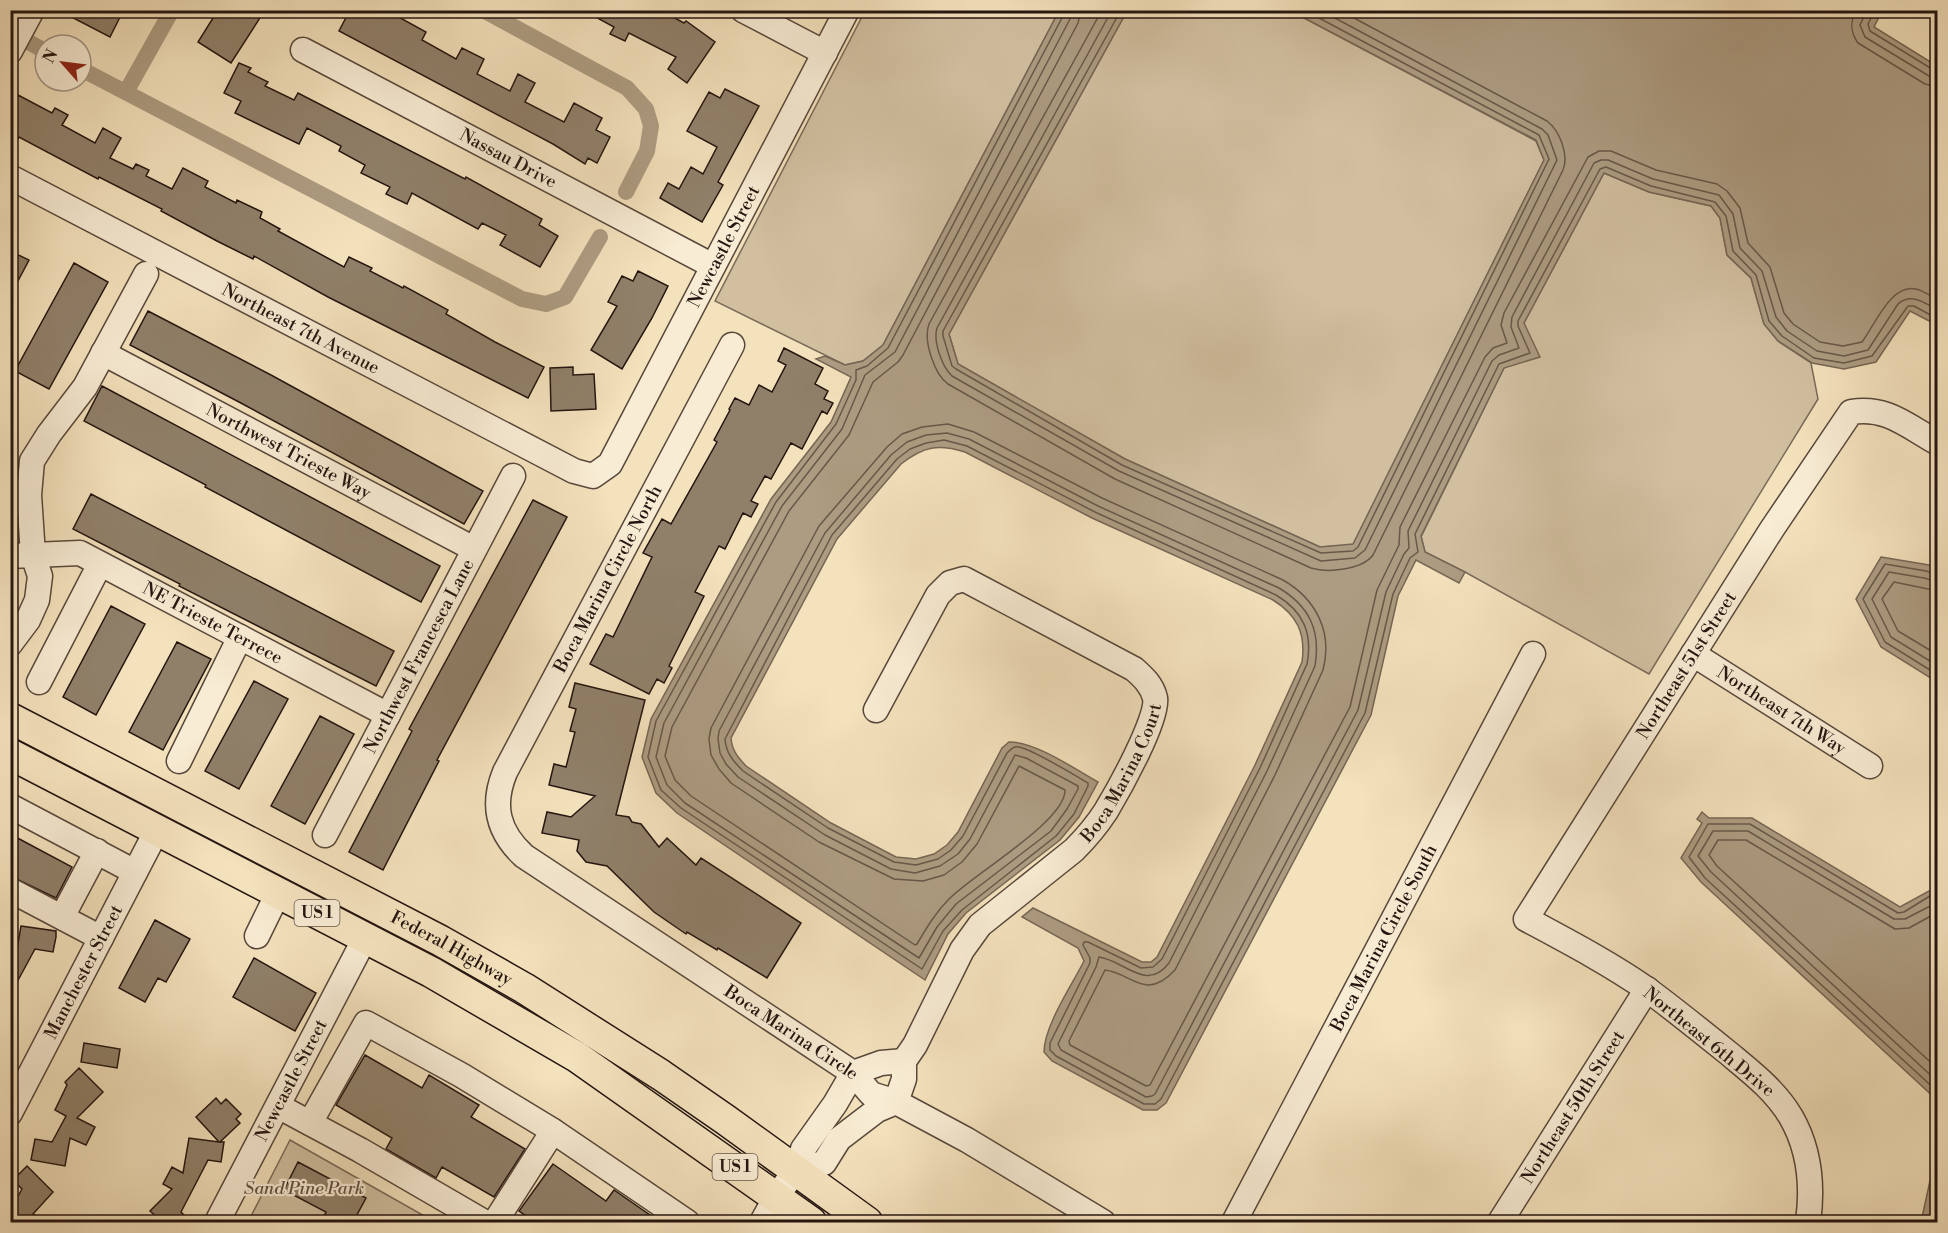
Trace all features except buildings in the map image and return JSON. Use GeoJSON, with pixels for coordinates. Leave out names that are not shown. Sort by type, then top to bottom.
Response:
{"type":"FeatureCollection","features":[{"type":"Feature","properties":{"kind":"main road","name":"Federal Highway"},"geometry":{"type":"LineString","coordinates":[[10,718],[441,941],[594,1031],[726,1120],[867,1222]]}},
{"type":"Feature","properties":{"kind":"main road","name":"Federal Highway"},"geometry":{"type":"LineString","coordinates":[[10,754],[431,972],[577,1057],[811,1222]]}},
{"type":"Feature","properties":{"kind":"main road"},"geometry":{"type":"LineString","coordinates":[[306,908],[351,915],[367,915],[383,911]]}},
{"type":"Feature","properties":{"kind":"main road"},"geometry":{"type":"LineString","coordinates":[[365,938],[397,934],[441,941]]}},
{"type":"Feature","properties":{"kind":"street"},"geometry":{"type":"LineString","coordinates":[[743,10],[825,53]]}},
{"type":"Feature","properties":{"kind":"street","name":"Newcastle Street"},"geometry":{"type":"LineString","coordinates":[[593,476],[610,464],[847,10]]}},
{"type":"Feature","properties":{"kind":"street","name":"Nassau Drive"},"geometry":{"type":"LineString","coordinates":[[303,50],[713,266]]}},
{"type":"Feature","properties":{"kind":"street","name":"Northeast 7th Avenue"},"geometry":{"type":"LineString","coordinates":[[10,177],[574,471],[593,476]]}},
{"type":"Feature","properties":{"kind":"street"},"geometry":{"type":"LineString","coordinates":[[10,644],[28,620],[37,600],[40,576],[22,555],[20,480],[49,434],[85,387],[146,274]]}},
{"type":"Feature","properties":{"kind":"street","name":"Boca Marina Circle North"},"geometry":{"type":"LineString","coordinates":[[499,818],[500,786],[505,772],[732,345]]}},
{"type":"Feature","properties":{"kind":"street","name":"Northwest Trieste Way"},"geometry":{"type":"LineString","coordinates":[[103,353],[474,549]]}},
{"type":"Feature","properties":{"kind":"street","name":"Northeast 51st Street"},"geometry":{"type":"LineString","coordinates":[[1526,919],[1772,529],[1851,412],[1867,409],[1884,412],[1938,443]]}},
{"type":"Feature","properties":{"kind":"street","name":"Northwest Francesca Lane"},"geometry":{"type":"LineString","coordinates":[[325,835],[513,476]]}},
{"type":"Feature","properties":{"kind":"street","name":"NE Trieste Terrece"},"geometry":{"type":"LineString","coordinates":[[22,555],[80,553],[387,715]]}},
{"type":"Feature","properties":{"kind":"street"},"geometry":{"type":"LineString","coordinates":[[39,682],[100,564]]}},
{"type":"Feature","properties":{"kind":"street","name":"Boca Marina Court"},"geometry":{"type":"LineString","coordinates":[[876,710],[938,595],[950,583],[964,579],[1134,669],[1148,683],[1155,699],[1152,723],[1106,811],[1074,850],[991,914],[970,937],[915,1045],[904,1061],[904,1079],[896,1102]]}},
{"type":"Feature","properties":{"kind":"street"},"geometry":{"type":"LineString","coordinates":[[179,761],[240,637]]}},
{"type":"Feature","properties":{"kind":"street","name":"Boca Marina Circle South"},"geometry":{"type":"LineString","coordinates":[[1234,1222],[1533,654]]}},
{"type":"Feature","properties":{"kind":"street","name":"Northeast 7th Way"},"geometry":{"type":"LineString","coordinates":[[1693,654],[1870,766]]}},
{"type":"Feature","properties":{"kind":"street"},"geometry":{"type":"LineString","coordinates":[[10,806],[135,872]]}},
{"type":"Feature","properties":{"kind":"street","name":"Boca Marina Circle"},"geometry":{"type":"LineString","coordinates":[[499,818],[513,846],[524,856],[853,1073],[871,1094],[896,1102],[967,1140],[1103,1222]]}},
{"type":"Feature","properties":{"kind":"street","name":"Manchester Street"},"geometry":{"type":"LineString","coordinates":[[10,1113],[157,830]]}},
{"type":"Feature","properties":{"kind":"street"},"geometry":{"type":"LineString","coordinates":[[62,917],[97,851]]}},
{"type":"Feature","properties":{"kind":"street"},"geometry":{"type":"LineString","coordinates":[[10,890],[101,938]]}},
{"type":"Feature","properties":{"kind":"street"},"geometry":{"type":"LineString","coordinates":[[257,936],[278,893]]}},
{"type":"Feature","properties":{"kind":"street","name":"Northeast 6th Drive"},"geometry":{"type":"LineString","coordinates":[[1526,919],[1593,955],[1647,990],[1758,1077],[1782,1103],[1796,1126],[1805,1150],[1811,1188],[1808,1222]]}},
{"type":"Feature","properties":{"kind":"street","name":"Newcastle Street"},"geometry":{"type":"LineString","coordinates":[[217,1222],[365,938]]}},
{"type":"Feature","properties":{"kind":"street","name":"Northeast 50th Street"},"geometry":{"type":"LineString","coordinates":[[1500,1222],[1647,990]]}},
{"type":"Feature","properties":{"kind":"street"},"geometry":{"type":"LineString","coordinates":[[310,1123],[366,1023],[461,1075],[553,1131],[687,1222]]}},
{"type":"Feature","properties":{"kind":"street"},"geometry":{"type":"LineString","coordinates":[[762,1222],[776,1197],[796,1170],[803,1149],[835,1104],[853,1073],[881,1063],[904,1061]]}},
{"type":"Feature","properties":{"kind":"street"},"geometry":{"type":"LineString","coordinates":[[796,1170],[824,1163],[839,1139],[877,1110],[896,1102]]}},
{"type":"Feature","properties":{"kind":"street"},"geometry":{"type":"LineString","coordinates":[[278,1106],[484,1222]]}},
{"type":"Feature","properties":{"kind":"street"},"geometry":{"type":"LineString","coordinates":[[495,1222],[553,1131]]}},
{"type":"Feature","properties":{"kind":"green space"},"geometry":{"type":"Polygon","coordinates":[[[865,11],[1059,11],[883,345],[863,361],[845,365],[715,301],[865,11]]]}},
{"type":"Feature","properties":{"kind":"green space"},"geometry":{"type":"Polygon","coordinates":[[[1127,11],[1291,11],[1536,141],[1544,160],[1353,545],[1320,547],[1125,459],[958,364],[949,334],[1127,11]]]}},
{"type":"Feature","properties":{"kind":"green space"},"geometry":{"type":"Polygon","coordinates":[[[1604,173],[1649,192],[1711,206],[1720,218],[1727,255],[1751,278],[1764,324],[1778,341],[1811,363],[1818,399],[1649,674],[1425,552],[1421,537],[1524,323],[1604,173]]]}},
{"type":"Feature","properties":{"kind":"green space","name":"Sand Pine Park"},"geometry":{"type":"Polygon","coordinates":[[[290,1140],[435,1222],[248,1222],[290,1140]]]}},
{"type":"Feature","properties":{"kind":"water"},"geometry":{"type":"Polygon","coordinates":[[[1059,11],[1127,11],[949,334],[958,364],[1125,459],[1320,547],[1353,544],[1544,160],[1536,140],[1291,11],[1882,11],[1874,27],[1937,66],[1937,325],[1910,311],[1876,362],[1844,369],[1812,363],[1778,341],[1764,324],[1751,278],[1727,255],[1720,218],[1711,206],[1649,192],[1604,173],[1524,323],[1540,357],[1504,368],[1421,536],[1425,552],[1465,572],[1459,583],[1416,560],[1398,596],[1371,715],[1166,1103],[1157,1110],[1143,1110],[1052,1061],[1044,1052],[1053,1018],[1084,961],[1078,948],[1022,917],[1033,908],[1142,962],[1151,962],[1157,957],[1255,765],[1302,662],[1303,642],[1298,626],[1288,612],[1273,600],[1092,518],[965,452],[947,448],[932,448],[917,453],[901,464],[837,539],[731,738],[734,750],[746,766],[831,823],[896,857],[916,859],[934,854],[947,845],[958,832],[1002,748],[1009,742],[1042,751],[1098,782],[1079,817],[1060,840],[966,913],[948,934],[925,980],[677,813],[656,793],[642,757],[651,719],[771,499],[831,422],[851,377],[816,359],[825,356],[845,365],[863,361],[883,345],[1059,11]]]}},
{"type":"Feature","properties":{"kind":"water"},"geometry":{"type":"Polygon","coordinates":[[[1881,557],[1929,565],[1937,570],[1937,682],[1881,647],[1856,599],[1881,557]]]}},
{"type":"Feature","properties":{"kind":"water"},"geometry":{"type":"Polygon","coordinates":[[[1702,812],[1709,818],[1752,818],[1900,907],[1931,890],[1937,880],[1937,1100],[1701,882],[1681,858],[1702,823],[1697,819],[1702,812]]]}},
{"type":"Feature","properties":{"kind":"water"},"geometry":{"type":"Polygon","coordinates":[[[1937,1149],[1937,1222],[1921,1222],[1937,1149]]]}},
{"type":"Feature","properties":{"kind":"waterway"},"geometry":{"type":"LineString","coordinates":[[126,92],[172,10]]}},
{"type":"Feature","properties":{"kind":"waterway"},"geometry":{"type":"LineString","coordinates":[[483,10],[627,88],[646,109],[651,126],[647,151],[626,192]]}},
{"type":"Feature","properties":{"kind":"waterway"},"geometry":{"type":"LineString","coordinates":[[10,32],[33,44]]}},
{"type":"Feature","properties":{"kind":"waterway"},"geometry":{"type":"LineString","coordinates":[[93,75],[522,299],[546,304],[565,297],[600,237]]}}]}
